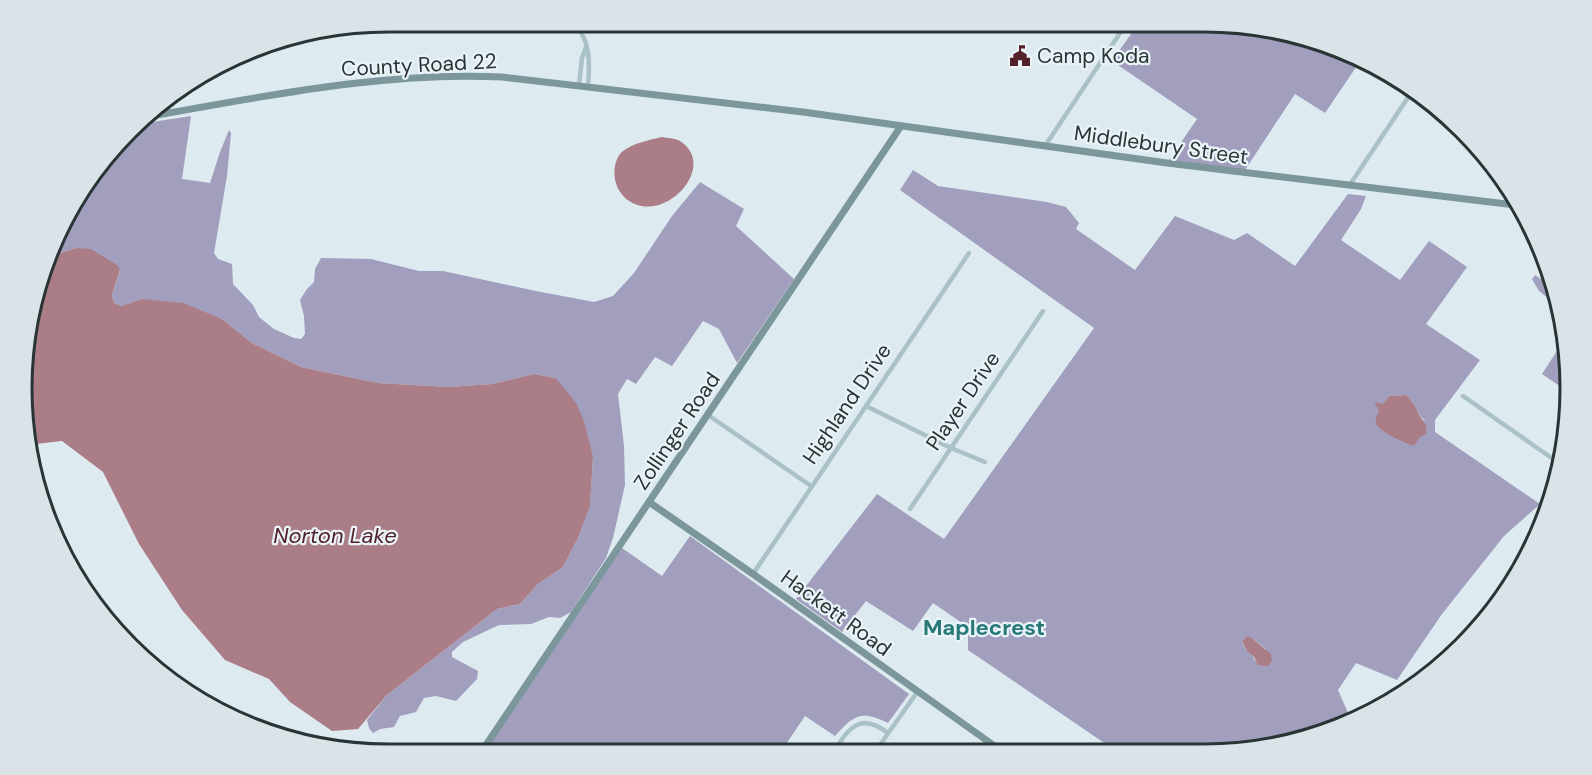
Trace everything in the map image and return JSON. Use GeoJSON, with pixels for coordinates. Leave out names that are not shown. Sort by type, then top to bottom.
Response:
{"type":"FeatureCollection","features":[{"type":"Feature","properties":{"kind":"main road","name":"County Road 22"},"geometry":{"type":"LineString","coordinates":[[159,115],[351,84],[479,75],[803,112]]}},
{"type":"Feature","properties":{"kind":"main road","name":"Middlebury Street"},"geometry":{"type":"LineString","coordinates":[[803,112],[1348,186],[1510,204]]}},
{"type":"Feature","properties":{"kind":"main road","name":"Zollinger Road"},"geometry":{"type":"LineString","coordinates":[[487,744],[901,126]]}},
{"type":"Feature","properties":{"kind":"main road","name":"Hackett Road"},"geometry":{"type":"LineString","coordinates":[[649,502],[992,744]]}},
{"type":"Feature","properties":{"kind":"street"},"geometry":{"type":"LineString","coordinates":[[581,32],[584,36],[590,59],[588,86]]}},
{"type":"Feature","properties":{"kind":"street"},"geometry":{"type":"LineString","coordinates":[[1045,146],[1121,32]]}},
{"type":"Feature","properties":{"kind":"street"},"geometry":{"type":"LineString","coordinates":[[579,85],[582,58],[586,47]]}},
{"type":"Feature","properties":{"kind":"street"},"geometry":{"type":"LineString","coordinates":[[1348,186],[1409,96]]}},
{"type":"Feature","properties":{"kind":"street","name":"Highland Drive"},"geometry":{"type":"LineString","coordinates":[[753,574],[969,254]]}},
{"type":"Feature","properties":{"kind":"street","name":"Player Drive"},"geometry":{"type":"LineString","coordinates":[[910,509],[1043,311]]}},
{"type":"Feature","properties":{"kind":"street"},"geometry":{"type":"LineString","coordinates":[[1463,396],[1553,459]]}},
{"type":"Feature","properties":{"kind":"street"},"geometry":{"type":"LineString","coordinates":[[866,406],[951,448],[985,462]]}},
{"type":"Feature","properties":{"kind":"street"},"geometry":{"type":"LineString","coordinates":[[708,415],[812,486]]}},
{"type":"Feature","properties":{"kind":"street"},"geometry":{"type":"LineString","coordinates":[[881,744],[918,692]]}},
{"type":"Feature","properties":{"kind":"street"},"geometry":{"type":"LineString","coordinates":[[838,744],[856,725],[873,724],[888,734]]}},
{"type":"Feature","properties":{"kind":"shaded area"},"geometry":{"type":"Polygon","coordinates":[[[1132,32],[1228,32],[1274,38],[1297,44],[1319,50],[1357,66],[1325,113],[1295,94],[1243,173],[1167,163],[1197,119],[1112,61],[1132,32]]]}},
{"type":"Feature","properties":{"kind":"shaded area"},"geometry":{"type":"Polygon","coordinates":[[[191,116],[182,179],[210,183],[229,130],[231,133],[227,176],[214,253],[218,259],[232,264],[233,284],[253,305],[259,317],[274,329],[294,338],[301,339],[305,334],[300,300],[314,282],[315,269],[321,258],[371,259],[419,271],[443,271],[594,302],[613,296],[634,273],[672,216],[700,182],[744,209],[736,226],[794,279],[737,363],[719,329],[703,321],[672,366],[655,357],[636,384],[627,379],[618,394],[624,446],[625,485],[613,538],[606,558],[571,612],[560,618],[549,617],[531,624],[499,625],[463,642],[452,652],[452,657],[478,671],[477,679],[456,701],[436,696],[424,698],[416,712],[400,716],[394,727],[380,729],[373,733],[367,720],[387,695],[497,609],[520,604],[538,584],[563,567],[578,538],[590,505],[593,457],[556,378],[534,374],[492,384],[449,387],[378,383],[301,367],[252,343],[222,319],[142,299],[121,306],[114,303],[112,295],[120,271],[76,248],[59,252],[68,230],[91,190],[120,153],[151,122],[191,116]]]}},
{"type":"Feature","properties":{"kind":"shaded area"},"geometry":{"type":"Polygon","coordinates":[[[913,170],[938,186],[1047,202],[1066,207],[1079,223],[1076,229],[1135,270],[1175,216],[1234,240],[1247,233],[1295,266],[1348,194],[1366,196],[1361,209],[1341,240],[1400,280],[1429,241],[1467,267],[1426,324],[1480,360],[1435,420],[1435,432],[1540,504],[1504,536],[1442,614],[1397,680],[1356,663],[1338,690],[1348,713],[1319,725],[1274,737],[1228,743],[1106,744],[968,650],[968,627],[933,603],[913,631],[866,601],[842,632],[796,599],[877,494],[944,539],[1094,328],[900,190],[913,170]],[[1406,395],[1389,396],[1379,410],[1425,421],[1406,395]],[[1252,638],[1242,642],[1255,661],[1266,649],[1252,638]]]}},
{"type":"Feature","properties":{"kind":"shaded area"},"geometry":{"type":"Polygon","coordinates":[[[1535,275],[1544,281],[1549,299],[1539,291],[1532,279],[1535,275]]]}},
{"type":"Feature","properties":{"kind":"shaded area"},"geometry":{"type":"Polygon","coordinates":[[[1558,349],[1560,386],[1542,374],[1558,349]]]}},
{"type":"Feature","properties":{"kind":"shaded area"},"geometry":{"type":"Polygon","coordinates":[[[690,536],[909,694],[888,723],[871,717],[858,717],[835,736],[805,716],[786,744],[487,744],[622,548],[662,576],[690,536]]]}},
{"type":"Feature","properties":{"kind":"water"},"geometry":{"type":"Polygon","coordinates":[[[662,137],[680,141],[690,151],[694,163],[691,175],[674,197],[662,204],[648,207],[635,204],[622,195],[616,183],[614,171],[619,155],[632,146],[662,137]]]}},
{"type":"Feature","properties":{"kind":"water","name":"Norton Lake"},"geometry":{"type":"Polygon","coordinates":[[[76,248],[91,249],[117,265],[120,270],[112,295],[114,303],[121,306],[142,299],[183,303],[222,319],[252,343],[301,367],[378,383],[449,387],[492,384],[534,374],[556,378],[576,403],[584,421],[593,457],[590,506],[578,538],[563,567],[538,584],[520,604],[497,609],[387,695],[358,729],[332,731],[290,702],[269,679],[225,660],[182,610],[139,544],[103,472],[62,441],[36,444],[32,411],[32,364],[38,318],[44,295],[50,273],[59,252],[76,248]]]}},
{"type":"Feature","properties":{"kind":"water"},"geometry":{"type":"Polygon","coordinates":[[[1406,395],[1426,427],[1426,434],[1420,437],[1414,446],[1386,433],[1376,422],[1379,412],[1376,402],[1383,404],[1389,396],[1406,395]]]}},
{"type":"Feature","properties":{"kind":"water"},"geometry":{"type":"Polygon","coordinates":[[[1247,636],[1271,654],[1272,661],[1268,666],[1258,665],[1247,651],[1242,642],[1247,636]]]}},
{"type":"Feature","properties":{"kind":"place","name":"Camp Koda"},"geometry":{"type":"Point","coordinates":[1020,56]}},
{"type":"Feature","properties":{"kind":"district","name":"Maplecrest"},"geometry":{"type":"Point","coordinates":[984,627]}}]}
